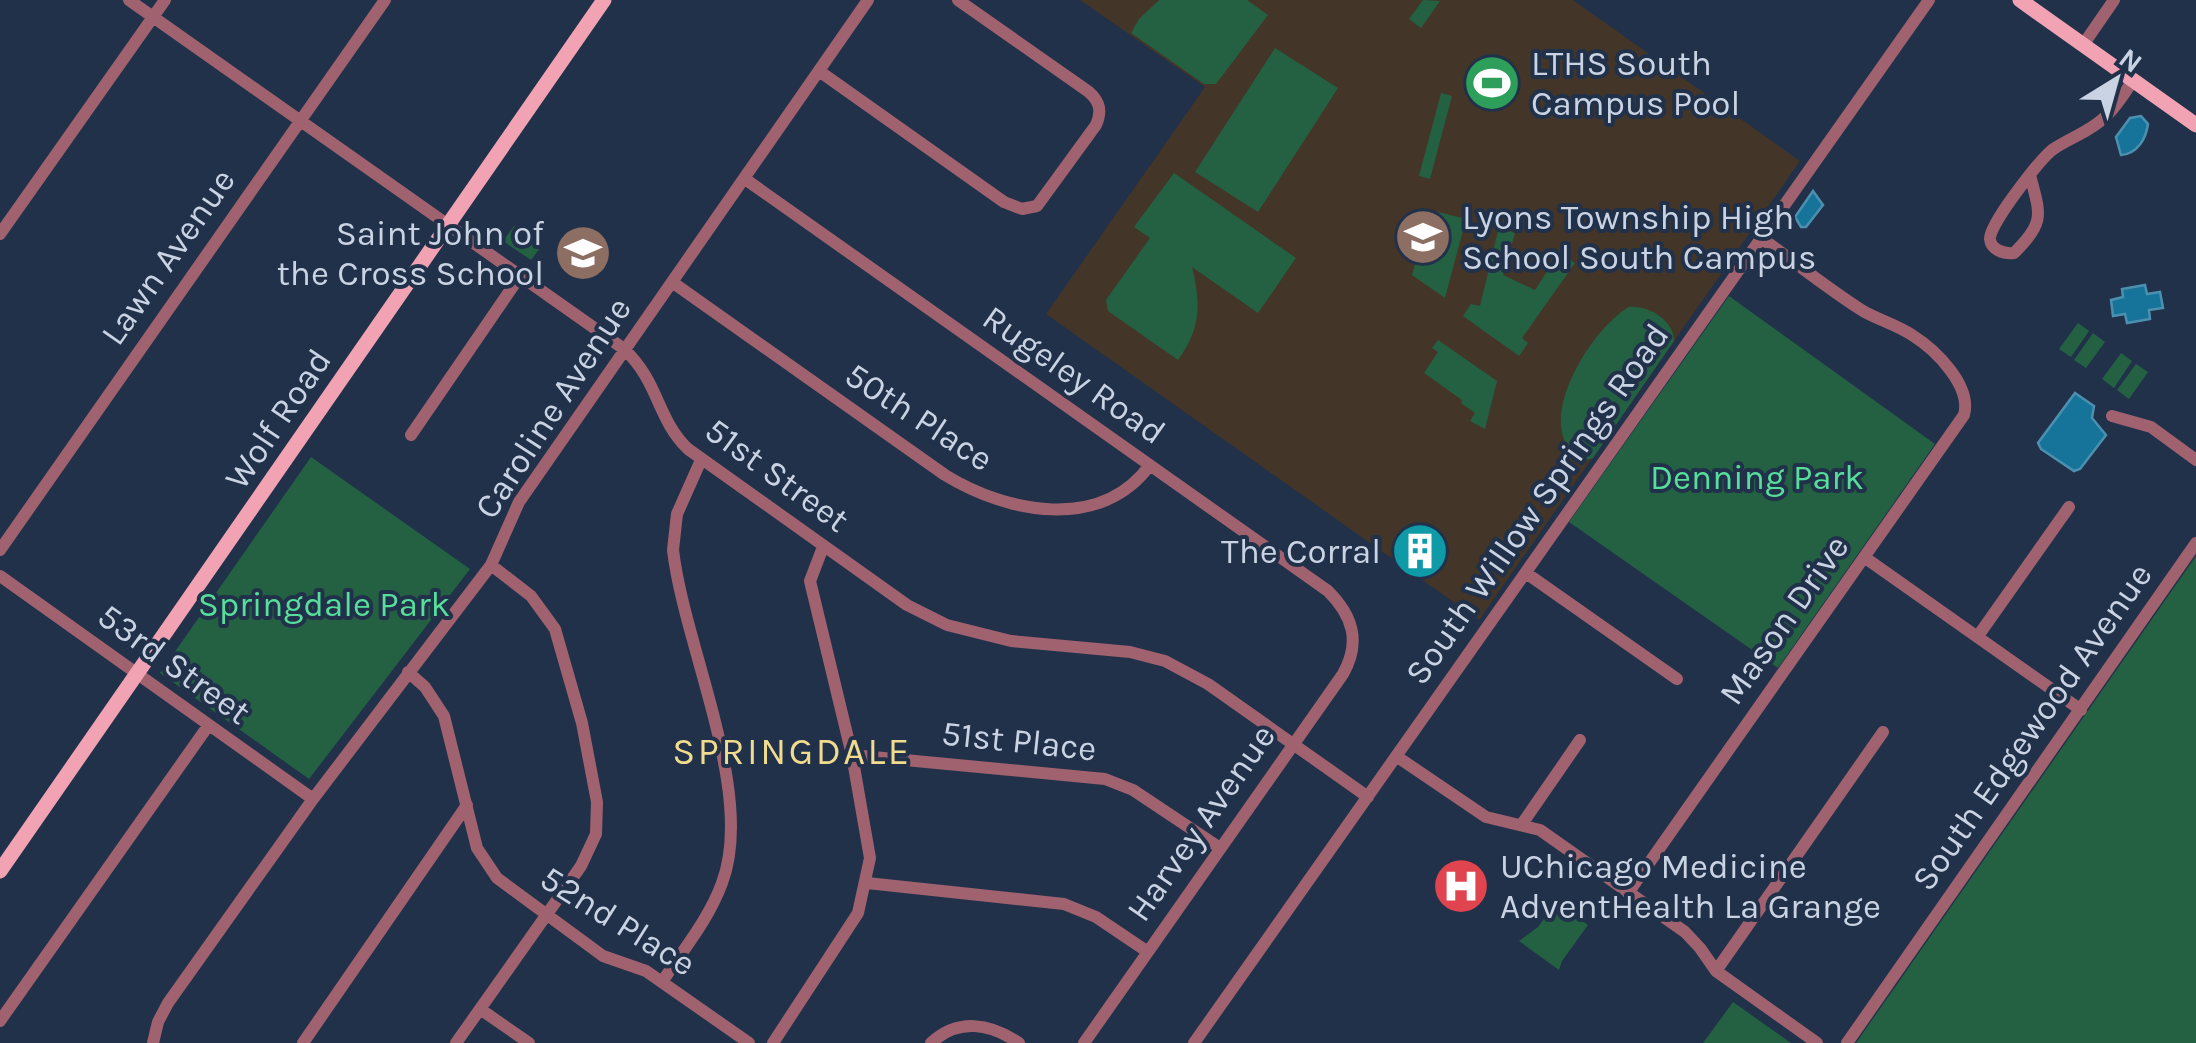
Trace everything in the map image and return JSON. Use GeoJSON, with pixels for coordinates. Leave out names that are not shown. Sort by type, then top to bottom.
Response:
{"type":"FeatureCollection","features":[{"type":"Feature","properties":{"kind":"main road","name":"Wolf Road"},"geometry":{"type":"LineString","coordinates":[[0,871],[604,0]]}},
{"type":"Feature","properties":{"kind":"main road"},"geometry":{"type":"LineString","coordinates":[[2020,0],[2196,125]]}},
{"type":"Feature","properties":{"kind":"street","name":"51st Street"},"geometry":{"type":"LineString","coordinates":[[129,0],[624,349],[653,384],[670,430],[701,460],[907,605],[947,625],[1011,641],[1130,652],[1166,661],[1208,684],[1368,796]]}},
{"type":"Feature","properties":{"kind":"street"},"geometry":{"type":"LineString","coordinates":[[0,234],[164,0]]}},
{"type":"Feature","properties":{"kind":"street","name":"Lawn Avenue"},"geometry":{"type":"LineString","coordinates":[[0,550],[385,0]]}},
{"type":"Feature","properties":{"kind":"street","name":"Caroline Avenue"},"geometry":{"type":"LineString","coordinates":[[153,1043],[168,1003],[314,799],[490,565],[520,502],[868,0]]}},
{"type":"Feature","properties":{"kind":"street"},"geometry":{"type":"LineString","coordinates":[[819,71],[1004,202],[1022,209],[1037,206],[1096,125],[1099,104],[1088,92],[958,0]]}},
{"type":"Feature","properties":{"kind":"street","name":"South Willow Springs Road"},"geometry":{"type":"LineString","coordinates":[[1194,1043],[1929,0]]}},
{"type":"Feature","properties":{"kind":"street"},"geometry":{"type":"LineString","coordinates":[[2083,45],[2114,0]]}},
{"type":"Feature","properties":{"kind":"street"},"geometry":{"type":"LineString","coordinates":[[2030,175],[2040,219],[2014,254],[2005,254],[1994,248],[1990,239],[1993,228],[2030,175],[2051,151],[2104,119],[2133,80]]}},
{"type":"Feature","properties":{"kind":"street","name":"Rugeley Road"},"geometry":{"type":"LineString","coordinates":[[745,179],[1328,591],[1346,611],[1354,633]]}},
{"type":"Feature","properties":{"kind":"street","name":"Mason Drive"},"geometry":{"type":"LineString","coordinates":[[1628,893],[1964,415],[1968,403],[1936,354],[1913,336],[1865,312],[1761,238]]}},
{"type":"Feature","properties":{"kind":"street"},"geometry":{"type":"LineString","coordinates":[[411,435],[520,276]]}},
{"type":"Feature","properties":{"kind":"street","name":"50th Place"},"geometry":{"type":"LineString","coordinates":[[672,282],[944,475],[985,497],[1051,509],[1100,503],[1128,491],[1150,465]]}},
{"type":"Feature","properties":{"kind":"street"},"geometry":{"type":"LineString","coordinates":[[2112,416],[2151,427],[2196,460]]}},
{"type":"Feature","properties":{"kind":"street"},"geometry":{"type":"LineString","coordinates":[[662,982],[710,910],[722,884],[732,843],[728,786],[673,550],[677,514],[701,460]]}},
{"type":"Feature","properties":{"kind":"street"},"geometry":{"type":"LineString","coordinates":[[1978,636],[2069,506]]}},
{"type":"Feature","properties":{"kind":"street","name":"South Edgewood Avenue"},"geometry":{"type":"LineString","coordinates":[[1847,1043],[2196,543]]}},
{"type":"Feature","properties":{"kind":"street"},"geometry":{"type":"LineString","coordinates":[[773,1043],[858,914],[870,858],[852,755],[810,581],[823,547]]}},
{"type":"Feature","properties":{"kind":"street"},"geometry":{"type":"LineString","coordinates":[[1864,558],[2080,710]]}},
{"type":"Feature","properties":{"kind":"street"},"geometry":{"type":"LineString","coordinates":[[456,1043],[589,851],[596,834],[597,802],[582,723],[555,630],[531,596],[490,565]]}},
{"type":"Feature","properties":{"kind":"street"},"geometry":{"type":"LineString","coordinates":[[1526,573],[1677,679]]}},
{"type":"Feature","properties":{"kind":"street","name":"53rd Street"},"geometry":{"type":"LineString","coordinates":[[0,576],[314,799]]}},
{"type":"Feature","properties":{"kind":"street","name":"Harvey Avenue"},"geometry":{"type":"LineString","coordinates":[[1084,1043],[1350,663],[1354,633]]}},
{"type":"Feature","properties":{"kind":"street","name":"52nd Place"},"geometry":{"type":"LineString","coordinates":[[408,672],[426,686],[444,716],[477,848],[487,866],[510,890],[603,956],[646,971],[749,1043]]}},
{"type":"Feature","properties":{"kind":"street"},"geometry":{"type":"LineString","coordinates":[[0,1021],[208,726]]}},
{"type":"Feature","properties":{"kind":"street"},"geometry":{"type":"LineString","coordinates":[[1716,971],[1883,732]]}},
{"type":"Feature","properties":{"kind":"street"},"geometry":{"type":"LineString","coordinates":[[1522,824],[1580,740]]}},
{"type":"Feature","properties":{"kind":"street","name":"51st Place"},"geometry":{"type":"LineString","coordinates":[[852,755],[1105,779],[1134,790],[1220,848]]}},
{"type":"Feature","properties":{"kind":"street"},"geometry":{"type":"LineString","coordinates":[[1396,756],[1486,817],[1540,830],[1694,940],[1716,971],[1817,1043]]}},
{"type":"Feature","properties":{"kind":"street"},"geometry":{"type":"LineString","coordinates":[[302,1043],[466,805]]}},
{"type":"Feature","properties":{"kind":"street"},"geometry":{"type":"LineString","coordinates":[[867,883],[1064,904],[1096,917],[1148,952]]}},
{"type":"Feature","properties":{"kind":"street"},"geometry":{"type":"LineString","coordinates":[[480,1009],[529,1043]]}},
{"type":"Feature","properties":{"kind":"street"},"geometry":{"type":"LineString","coordinates":[[930,1043],[944,1032],[968,1025],[993,1028],[1018,1043]]}},
{"type":"Feature","properties":{"kind":"shaded area","name":"Lyons Township High School South Campus"},"geometry":{"type":"Polygon","coordinates":[[[1080,0],[1573,0],[1800,161],[1479,620],[1046,314],[1205,87],[1080,0]]]}},
{"type":"Feature","properties":{"kind":"green space"},"geometry":{"type":"Polygon","coordinates":[[[1159,0],[1247,0],[1268,15],[1216,84],[1204,84],[1131,33],[1159,0]]]}},
{"type":"Feature","properties":{"kind":"green space"},"geometry":{"type":"Polygon","coordinates":[[[1423,0],[1440,1],[1421,28],[1409,19],[1423,0]]]}},
{"type":"Feature","properties":{"kind":"green space"},"geometry":{"type":"Polygon","coordinates":[[[1275,48],[1338,88],[1258,212],[1195,172],[1275,48]]]}},
{"type":"Feature","properties":{"kind":"green space"},"geometry":{"type":"Polygon","coordinates":[[[1441,93],[1452,96],[1430,179],[1419,176],[1441,93]]]}},
{"type":"Feature","properties":{"kind":"green space"},"geometry":{"type":"Polygon","coordinates":[[[1174,173],[1296,258],[1258,313],[1192,267],[1197,315],[1191,337],[1178,360],[1108,311],[1106,300],[1150,238],[1134,227],[1174,173]]]}},
{"type":"Feature","properties":{"kind":"green space"},"geometry":{"type":"Polygon","coordinates":[[[1430,210],[1466,219],[1445,298],[1412,275],[1430,210]]]}},
{"type":"Feature","properties":{"kind":"green space"},"geometry":{"type":"Polygon","coordinates":[[[514,226],[521,230],[518,236],[525,241],[536,239],[543,244],[531,260],[503,241],[514,226]]]}},
{"type":"Feature","properties":{"kind":"green space"},"geometry":{"type":"Polygon","coordinates":[[[1499,227],[1515,233],[1503,275],[1535,290],[1559,253],[1575,263],[1522,338],[1528,343],[1519,356],[1463,316],[1471,304],[1480,306],[1499,227]]]}},
{"type":"Feature","properties":{"kind":"green space","name":"Denning Park"},"geometry":{"type":"Polygon","coordinates":[[[1729,296],[1935,444],[1778,668],[1569,522],[1729,296]]]}},
{"type":"Feature","properties":{"kind":"green space"},"geometry":{"type":"Polygon","coordinates":[[[1629,307],[1659,315],[1670,327],[1674,341],[1593,458],[1584,461],[1568,447],[1561,427],[1570,381],[1598,336],[1629,307]]]}},
{"type":"Feature","properties":{"kind":"green space"},"geometry":{"type":"Polygon","coordinates":[[[2078,323],[2089,331],[2071,357],[2059,349],[2078,323]]]}},
{"type":"Feature","properties":{"kind":"green space"},"geometry":{"type":"Polygon","coordinates":[[[2093,333],[2105,342],[2086,368],[2074,360],[2093,333]]]}},
{"type":"Feature","properties":{"kind":"green space"},"geometry":{"type":"Polygon","coordinates":[[[1438,340],[1497,381],[1485,429],[1470,421],[1475,413],[1462,400],[1424,373],[1438,352],[1432,348],[1438,340]]]}},
{"type":"Feature","properties":{"kind":"green space"},"geometry":{"type":"Polygon","coordinates":[[[2121,353],[2132,361],[2114,388],[2102,379],[2121,353]]]}},
{"type":"Feature","properties":{"kind":"green space"},"geometry":{"type":"Polygon","coordinates":[[[2136,364],[2148,372],[2129,399],[2117,390],[2136,364]]]}},
{"type":"Feature","properties":{"kind":"green space","name":"Springdale Park"},"geometry":{"type":"Polygon","coordinates":[[[311,457],[470,569],[309,779],[160,673],[311,457]]]}},
{"type":"Feature","properties":{"kind":"green space"},"geometry":{"type":"Polygon","coordinates":[[[2196,556],[2196,1043],[1856,1043],[2196,556]]]}},
{"type":"Feature","properties":{"kind":"green space"},"geometry":{"type":"Polygon","coordinates":[[[1556,902],[1588,925],[1559,970],[1519,941],[1538,927],[1556,902]]]}},
{"type":"Feature","properties":{"kind":"green space"},"geometry":{"type":"Polygon","coordinates":[[[1733,1002],[1791,1043],[1703,1043],[1733,1002]]]}},
{"type":"Feature","properties":{"kind":"water"},"geometry":{"type":"Polygon","coordinates":[[[2141,116],[2148,124],[2143,140],[2132,152],[2121,155],[2116,137],[2130,118],[2141,116]]]}},
{"type":"Feature","properties":{"kind":"water"},"geometry":{"type":"Polygon","coordinates":[[[1813,191],[1823,205],[1806,227],[1801,227],[1795,217],[1813,191]]]}},
{"type":"Feature","properties":{"kind":"water"},"geometry":{"type":"Polygon","coordinates":[[[2145,285],[2147,294],[2160,292],[2163,308],[2149,310],[2150,319],[2127,323],[2125,314],[2113,316],[2111,300],[2123,297],[2122,289],[2145,285]]]}},
{"type":"Feature","properties":{"kind":"water"},"geometry":{"type":"Polygon","coordinates":[[[2075,393],[2094,406],[2092,418],[2106,435],[2080,469],[2074,471],[2038,443],[2075,393]]]}},
{"type":"Feature","properties":{"kind":"place","name":"LTHS South Campus Pool"},"geometry":{"type":"Point","coordinates":[1492,83]}},
{"type":"Feature","properties":{"kind":"place","name":"Lyons Township High School South Campus"},"geometry":{"type":"Point","coordinates":[1423,237]}},
{"type":"Feature","properties":{"kind":"place","name":"Saint John of the Cross School"},"geometry":{"type":"Point","coordinates":[583,253]}},
{"type":"Feature","properties":{"kind":"place","name":"The Corral"},"geometry":{"type":"Point","coordinates":[1420,551]}},
{"type":"Feature","properties":{"kind":"place","name":"UChicago Medicine AdventHealth La Grange"},"geometry":{"type":"Point","coordinates":[1461,886]}},
{"type":"Feature","properties":{"kind":"district","name":"SPRINGDALE"},"geometry":{"type":"Point","coordinates":[792,751]}}]}
